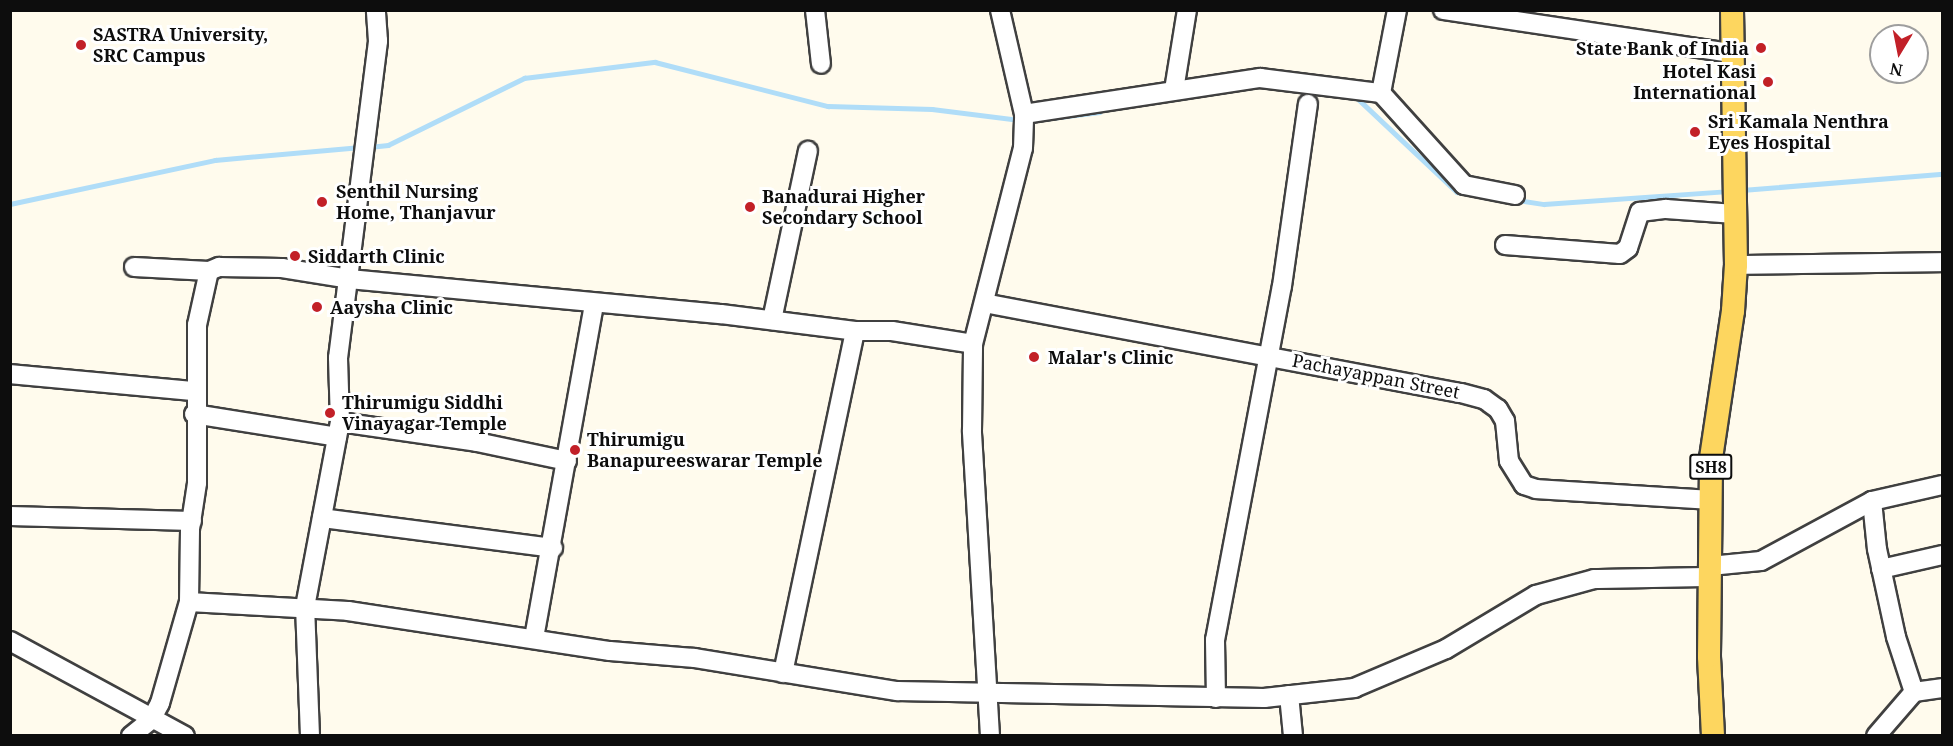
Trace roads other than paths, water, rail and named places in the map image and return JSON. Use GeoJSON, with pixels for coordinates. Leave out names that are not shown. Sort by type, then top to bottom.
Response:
{"type":"FeatureCollection","features":[{"type":"Feature","properties":{"kind":"main road","name":"SH8"},"geometry":{"type":"LineString","coordinates":[[1713,735],[1710,572],[1711,458],[1734,311],[1736,266],[1732,10]]}},
{"type":"Feature","properties":{"kind":"street"},"geometry":{"type":"LineString","coordinates":[[310,735],[305,607],[339,430],[338,358],[378,41],[376,10]]}},
{"type":"Feature","properties":{"kind":"street"},"geometry":{"type":"LineString","coordinates":[[815,10],[821,64]]}},
{"type":"Feature","properties":{"kind":"street"},"geometry":{"type":"LineString","coordinates":[[990,735],[985,692],[972,431],[973,344],[1023,148],[1024,114],[1000,10]]}},
{"type":"Feature","properties":{"kind":"street"},"geometry":{"type":"LineString","coordinates":[[1174,90],[1187,10]]}},
{"type":"Feature","properties":{"kind":"street"},"geometry":{"type":"LineString","coordinates":[[1381,93],[1397,10]]}},
{"type":"Feature","properties":{"kind":"street"},"geometry":{"type":"LineString","coordinates":[[1443,10],[1731,53]]}},
{"type":"Feature","properties":{"kind":"street"},"geometry":{"type":"LineString","coordinates":[[1024,114],[1260,78],[1381,93],[1464,185],[1515,195]]}},
{"type":"Feature","properties":{"kind":"street"},"geometry":{"type":"LineString","coordinates":[[1216,698],[1215,640],[1282,286],[1308,104]]}},
{"type":"Feature","properties":{"kind":"street"},"geometry":{"type":"LineString","coordinates":[[772,320],[808,151]]}},
{"type":"Feature","properties":{"kind":"street"},"geometry":{"type":"LineString","coordinates":[[1505,245],[1620,254],[1628,248],[1640,212],[1734,198]]}},
{"type":"Feature","properties":{"kind":"street"},"geometry":{"type":"LineString","coordinates":[[1736,266],[1942,262]]}},
{"type":"Feature","properties":{"kind":"street"},"geometry":{"type":"LineString","coordinates":[[134,267],[209,272],[219,267],[282,268],[349,279],[772,320],[855,331],[892,331],[973,344]]}},
{"type":"Feature","properties":{"kind":"street"},"geometry":{"type":"LineString","coordinates":[[131,735],[151,720],[178,649],[189,602],[192,521],[198,483],[194,414],[197,326],[209,272]]}},
{"type":"Feature","properties":{"kind":"street"},"geometry":{"type":"LineString","coordinates":[[534,638],[553,548],[594,303]]}},
{"type":"Feature","properties":{"kind":"street","name":"Pachayappan Street"},"geometry":{"type":"LineString","coordinates":[[984,303],[1268,355],[1484,399],[1498,409],[1504,421],[1514,473],[1524,485],[1536,489],[1711,500]]}},
{"type":"Feature","properties":{"kind":"street"},"geometry":{"type":"LineString","coordinates":[[783,673],[855,331]]}},
{"type":"Feature","properties":{"kind":"street"},"geometry":{"type":"LineString","coordinates":[[10,374],[194,391]]}},
{"type":"Feature","properties":{"kind":"street"},"geometry":{"type":"LineString","coordinates":[[194,414],[477,442],[567,461]]}},
{"type":"Feature","properties":{"kind":"street"},"geometry":{"type":"LineString","coordinates":[[189,602],[305,607],[534,638],[610,651],[695,657],[897,691],[1216,698],[1289,695],[1354,688],[1406,668],[1446,649],[1536,595],[1594,579],[1710,572],[1761,561],[1872,501],[1942,485]]}},
{"type":"Feature","properties":{"kind":"street"},"geometry":{"type":"LineString","coordinates":[[1872,501],[1881,569],[1898,646],[1914,692]]}},
{"type":"Feature","properties":{"kind":"street"},"geometry":{"type":"LineString","coordinates":[[10,516],[192,521]]}},
{"type":"Feature","properties":{"kind":"street"},"geometry":{"type":"LineString","coordinates":[[322,518],[553,548]]}},
{"type":"Feature","properties":{"kind":"street"},"geometry":{"type":"LineString","coordinates":[[1881,569],[1942,555]]}},
{"type":"Feature","properties":{"kind":"street"},"geometry":{"type":"LineString","coordinates":[[10,641],[151,720],[185,735]]}},
{"type":"Feature","properties":{"kind":"street"},"geometry":{"type":"LineString","coordinates":[[1876,735],[1914,692],[1942,688]]}},
{"type":"Feature","properties":{"kind":"street"},"geometry":{"type":"LineString","coordinates":[[1289,695],[1293,735]]}},
{"type":"Feature","properties":{"kind":"waterway"},"geometry":{"type":"LineString","coordinates":[[369,147],[388,145],[524,78],[655,62],[828,106],[932,109],[1019,120]]}},
{"type":"Feature","properties":{"kind":"waterway"},"geometry":{"type":"LineString","coordinates":[[1355,96],[1457,192],[1465,193]]}},
{"type":"Feature","properties":{"kind":"waterway"},"geometry":{"type":"LineString","coordinates":[[1027,121],[1099,112]]}},
{"type":"Feature","properties":{"kind":"waterway"},"geometry":{"type":"LineString","coordinates":[[10,204],[215,160],[360,147]]}},
{"type":"Feature","properties":{"kind":"waterway"},"geometry":{"type":"LineString","coordinates":[[1742,190],[1942,174]]}},
{"type":"Feature","properties":{"kind":"waterway"},"geometry":{"type":"LineString","coordinates":[[1518,200],[1544,204],[1728,191]]}},
{"type":"Feature","properties":{"kind":"place","name":"SASTRA University, SRC Campus"},"geometry":{"type":"Point","coordinates":[81,45]}},
{"type":"Feature","properties":{"kind":"place","name":"State Bank of India"},"geometry":{"type":"Point","coordinates":[1761,48]}},
{"type":"Feature","properties":{"kind":"place","name":"Hotel Kasi International"},"geometry":{"type":"Point","coordinates":[1768,82]}},
{"type":"Feature","properties":{"kind":"place","name":"Sri Kamala Nenthra Eyes Hospital"},"geometry":{"type":"Point","coordinates":[1695,132]}},
{"type":"Feature","properties":{"kind":"place","name":"Senthil Nursing Home, Thanjavur"},"geometry":{"type":"Point","coordinates":[322,202]}},
{"type":"Feature","properties":{"kind":"place","name":"Banadurai Higher Secondary School"},"geometry":{"type":"Point","coordinates":[750,207]}},
{"type":"Feature","properties":{"kind":"place","name":"Siddarth Clinic"},"geometry":{"type":"Point","coordinates":[295,256]}},
{"type":"Feature","properties":{"kind":"place","name":"Aaysha Clinic"},"geometry":{"type":"Point","coordinates":[317,307]}},
{"type":"Feature","properties":{"kind":"place","name":"Malar's Clinic"},"geometry":{"type":"Point","coordinates":[1034,357]}},
{"type":"Feature","properties":{"kind":"place","name":"Thirumigu Siddhi Vinayagar Temple"},"geometry":{"type":"Point","coordinates":[330,413]}},
{"type":"Feature","properties":{"kind":"place","name":"Thirumigu Banapureeswarar Temple"},"geometry":{"type":"Point","coordinates":[575,450]}}]}
